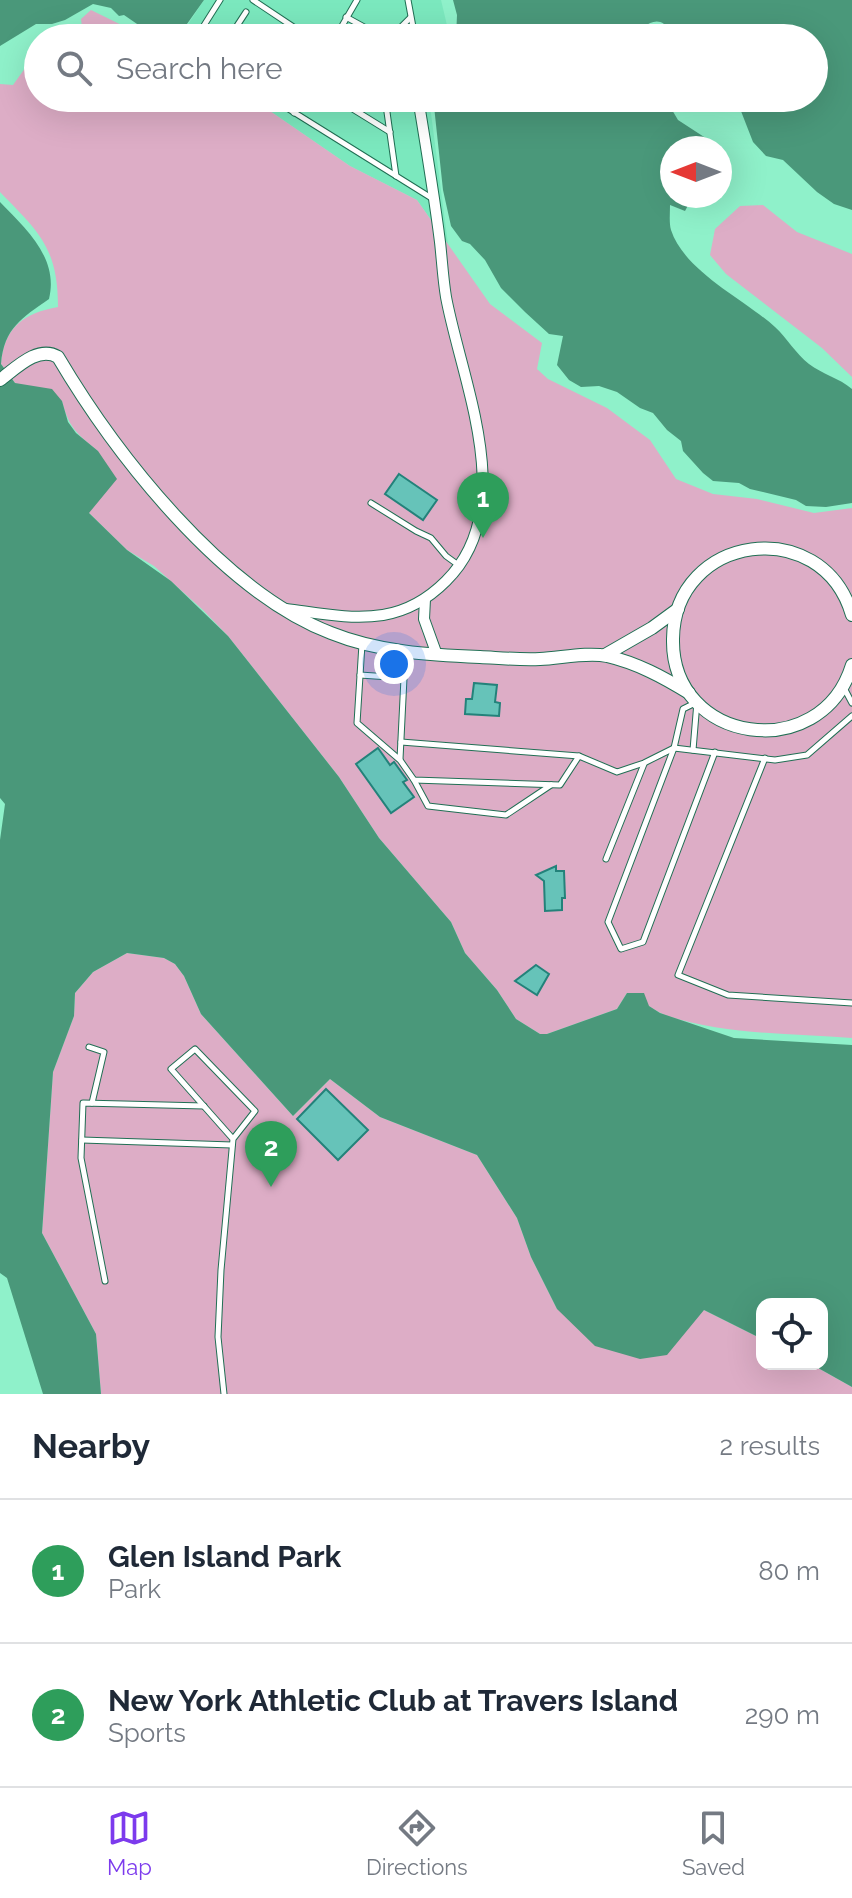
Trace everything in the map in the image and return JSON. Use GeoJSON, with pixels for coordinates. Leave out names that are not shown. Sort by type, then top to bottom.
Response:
{"type":"FeatureCollection","features":[{"type":"Feature","properties":{"kind":"street"},"geometry":{"type":"LineString","coordinates":[[284,609],[337,616],[376,616],[396,612],[425,599],[448,580],[460,567],[477,532],[482,477],[472,404],[446,297],[420,112]]}},
{"type":"Feature","properties":{"kind":"street"},"geometry":{"type":"LineString","coordinates":[[0,380],[41,353],[49,352],[58,357],[93,411],[196,537],[235,573],[284,609],[316,627],[362,643],[437,655],[526,660],[605,655],[657,673],[729,725],[756,731],[798,725],[819,713],[843,686],[852,665]]}},
{"type":"Feature","properties":{"kind":"street"},"geometry":{"type":"LineString","coordinates":[[693,698],[674,656],[673,628],[678,609],[693,582],[710,565],[729,554],[760,547],[782,549],[814,562],[840,588],[852,615]]}},
{"type":"Feature","properties":{"kind":"street"},"geometry":{"type":"LineString","coordinates":[[425,599],[424,619],[437,655]]}},
{"type":"Feature","properties":{"kind":"street"},"geometry":{"type":"LineString","coordinates":[[605,655],[678,609]]}},
{"type":"Feature","properties":{"kind":"lane"},"geometry":{"type":"LineString","coordinates":[[205,24],[220,0]]}},
{"type":"Feature","properties":{"kind":"lane"},"geometry":{"type":"LineString","coordinates":[[253,0],[289,24]]}},
{"type":"Feature","properties":{"kind":"lane"},"geometry":{"type":"LineString","coordinates":[[342,24],[357,0]]}},
{"type":"Feature","properties":{"kind":"lane"},"geometry":{"type":"LineString","coordinates":[[408,0],[411,24]]}},
{"type":"Feature","properties":{"kind":"lane"},"geometry":{"type":"LineString","coordinates":[[239,24],[246,12]]}},
{"type":"Feature","properties":{"kind":"lane"},"geometry":{"type":"LineString","coordinates":[[346,17],[358,24]]}},
{"type":"Feature","properties":{"kind":"lane"},"geometry":{"type":"LineString","coordinates":[[404,24],[411,17]]}},
{"type":"Feature","properties":{"kind":"lane"},"geometry":{"type":"LineString","coordinates":[[358,112],[390,132]]}},
{"type":"Feature","properties":{"kind":"lane"},"geometry":{"type":"LineString","coordinates":[[387,112],[396,176]]}},
{"type":"Feature","properties":{"kind":"lane"},"geometry":{"type":"LineString","coordinates":[[294,113],[434,200]]}},
{"type":"Feature","properties":{"kind":"lane"},"geometry":{"type":"LineString","coordinates":[[371,503],[431,538],[460,567]]}},
{"type":"Feature","properties":{"kind":"lane"},"geometry":{"type":"LineString","coordinates":[[446,556],[448,580]]}},
{"type":"Feature","properties":{"kind":"lane"},"geometry":{"type":"LineString","coordinates":[[362,643],[357,723],[400,760],[428,806],[506,815],[552,784]]}},
{"type":"Feature","properties":{"kind":"lane"},"geometry":{"type":"LineString","coordinates":[[360,675],[404,678],[400,760]]}},
{"type":"Feature","properties":{"kind":"lane"},"geometry":{"type":"LineString","coordinates":[[843,686],[852,703]]}},
{"type":"Feature","properties":{"kind":"lane"},"geometry":{"type":"LineString","coordinates":[[693,698],[683,709],[674,748],[608,922],[621,949],[643,942],[715,752]]}},
{"type":"Feature","properties":{"kind":"lane"},"geometry":{"type":"LineString","coordinates":[[693,698],[693,750]]}},
{"type":"Feature","properties":{"kind":"lane"},"geometry":{"type":"LineString","coordinates":[[401,742],[579,756],[617,772],[674,748],[775,760],[807,755],[852,716]]}},
{"type":"Feature","properties":{"kind":"lane"},"geometry":{"type":"LineString","coordinates":[[414,780],[560,785],[579,756]]}},
{"type":"Feature","properties":{"kind":"lane"},"geometry":{"type":"LineString","coordinates":[[765,758],[678,975],[728,995],[852,1003]]}},
{"type":"Feature","properties":{"kind":"lane"},"geometry":{"type":"LineString","coordinates":[[606,859],[644,763]]}},
{"type":"Feature","properties":{"kind":"lane"},"geometry":{"type":"LineString","coordinates":[[89,1047],[104,1052],[92,1103]]}},
{"type":"Feature","properties":{"kind":"lane"},"geometry":{"type":"LineString","coordinates":[[224,1394],[218,1337],[232,1142],[255,1111],[195,1049],[171,1069],[232,1142]]}},
{"type":"Feature","properties":{"kind":"lane"},"geometry":{"type":"LineString","coordinates":[[105,1281],[81,1158],[83,1103],[204,1106]]}},
{"type":"Feature","properties":{"kind":"lane"},"geometry":{"type":"LineString","coordinates":[[82,1140],[232,1142]]}},
{"type":"Feature","properties":{"kind":"shaded area"},"geometry":{"type":"Polygon","coordinates":[[[0,0],[204,0],[187,24],[137,24],[124,15],[119,16],[111,8],[93,4],[52,24],[24,24],[24,31],[0,46],[0,0]]]}},
{"type":"Feature","properties":{"kind":"shaded area"},"geometry":{"type":"Polygon","coordinates":[[[204,0],[441,0],[447,24],[188,24],[204,0]]]}},
{"type":"Feature","properties":{"kind":"shaded area"},"geometry":{"type":"Polygon","coordinates":[[[453,0],[852,0],[852,210],[834,204],[817,192],[783,160],[766,156],[753,142],[741,112],[828,112],[828,24],[457,24],[453,0]]]}},
{"type":"Feature","properties":{"kind":"shaded area"},"geometry":{"type":"Polygon","coordinates":[[[91,10],[120,24],[82,24],[81,19],[91,10]]]}},
{"type":"Feature","properties":{"kind":"shaded area"},"geometry":{"type":"Polygon","coordinates":[[[24,70],[24,112],[271,112],[350,166],[417,200],[490,304],[542,343],[537,369],[548,379],[607,408],[650,440],[676,479],[713,494],[757,499],[814,513],[852,508],[852,1038],[757,1032],[687,1022],[665,1015],[627,993],[617,1009],[547,1034],[540,1034],[516,1019],[497,990],[465,953],[451,922],[379,838],[339,777],[228,636],[154,566],[127,550],[89,513],[98,451],[75,430],[62,401],[15,383],[1,364],[6,340],[18,324],[35,313],[58,307],[54,270],[44,242],[0,192],[0,84],[13,85],[24,70]]]}},
{"type":"Feature","properties":{"kind":"shaded area"},"geometry":{"type":"Polygon","coordinates":[[[271,112],[431,112],[448,244],[417,200],[350,166],[271,112]]]}},
{"type":"Feature","properties":{"kind":"shaded area"},"geometry":{"type":"Polygon","coordinates":[[[435,112],[673,112],[678,120],[703,136],[660,136],[660,208],[670,208],[671,230],[678,245],[702,272],[775,327],[809,364],[852,389],[852,503],[806,506],[796,500],[750,489],[739,483],[713,481],[683,451],[681,441],[653,413],[617,392],[599,386],[581,387],[569,380],[557,365],[563,336],[549,334],[525,312],[501,288],[485,260],[470,244],[462,241],[451,226],[443,190],[435,112]]]}},
{"type":"Feature","properties":{"kind":"shaded area"},"geometry":{"type":"Polygon","coordinates":[[[0,202],[38,245],[45,257],[51,284],[49,299],[23,318],[10,333],[1,364],[15,383],[52,389],[62,401],[68,422],[98,451],[117,479],[89,513],[127,550],[171,581],[228,636],[339,777],[379,838],[451,922],[465,953],[497,990],[516,1019],[540,1034],[547,1034],[617,1009],[627,993],[644,993],[649,1006],[660,1013],[734,1038],[852,1045],[852,1387],[822,1370],[828,1370],[828,1298],[756,1298],[756,1336],[704,1310],[667,1355],[640,1359],[595,1346],[557,1309],[531,1257],[517,1218],[477,1155],[380,1117],[330,1079],[293,1116],[201,1014],[184,976],[175,964],[164,958],[127,953],[93,972],[75,993],[74,1016],[53,1072],[42,1233],[96,1334],[101,1394],[43,1394],[7,1278],[0,1273],[0,840],[5,804],[0,798],[0,202]]]}},
{"type":"Feature","properties":{"kind":"shaded area"},"geometry":{"type":"Polygon","coordinates":[[[763,205],[797,232],[852,254],[852,377],[822,348],[726,274],[710,255],[715,229],[740,206],[763,205]]]}},
{"type":"Feature","properties":{"kind":"shaded area"},"geometry":{"type":"Polygon","coordinates":[[[127,953],[164,958],[175,964],[184,976],[201,1014],[293,1116],[330,1079],[380,1117],[477,1155],[517,1218],[531,1257],[557,1309],[704,1310],[756,1336],[756,1370],[822,1370],[852,1387],[852,1394],[101,1394],[96,1334],[42,1233],[53,1072],[74,1016],[75,993],[93,972],[127,953]]]}},
{"type":"Feature","properties":{"kind":"building"},"geometry":{"type":"Polygon","coordinates":[[[399,474],[437,500],[423,520],[385,494],[399,474]]]}},
{"type":"Feature","properties":{"kind":"building"},"geometry":{"type":"Polygon","coordinates":[[[474,683],[497,685],[495,702],[500,703],[499,716],[465,714],[466,699],[472,699],[474,683]]]}},
{"type":"Feature","properties":{"kind":"building"},"geometry":{"type":"Polygon","coordinates":[[[378,748],[390,765],[394,762],[414,797],[391,813],[356,764],[378,748]]]}},
{"type":"Feature","properties":{"kind":"building"},"geometry":{"type":"Polygon","coordinates":[[[556,866],[556,871],[564,871],[565,898],[562,898],[562,910],[545,911],[544,881],[536,875],[556,866]]]}},
{"type":"Feature","properties":{"kind":"building"},"geometry":{"type":"Polygon","coordinates":[[[536,965],[549,974],[537,995],[515,981],[536,965]]]}},
{"type":"Feature","properties":{"kind":"building"},"geometry":{"type":"Polygon","coordinates":[[[326,1089],[368,1130],[338,1160],[297,1119],[326,1089]]]}},
{"type":"Feature","properties":{"kind":"place","name":"Glen Island Park"},"geometry":{"type":"Point","coordinates":[483,538]}},
{"type":"Feature","properties":{"kind":"place","name":"New York Athletic Club at Travers Island"},"geometry":{"type":"Point","coordinates":[271,1187]}}]}
